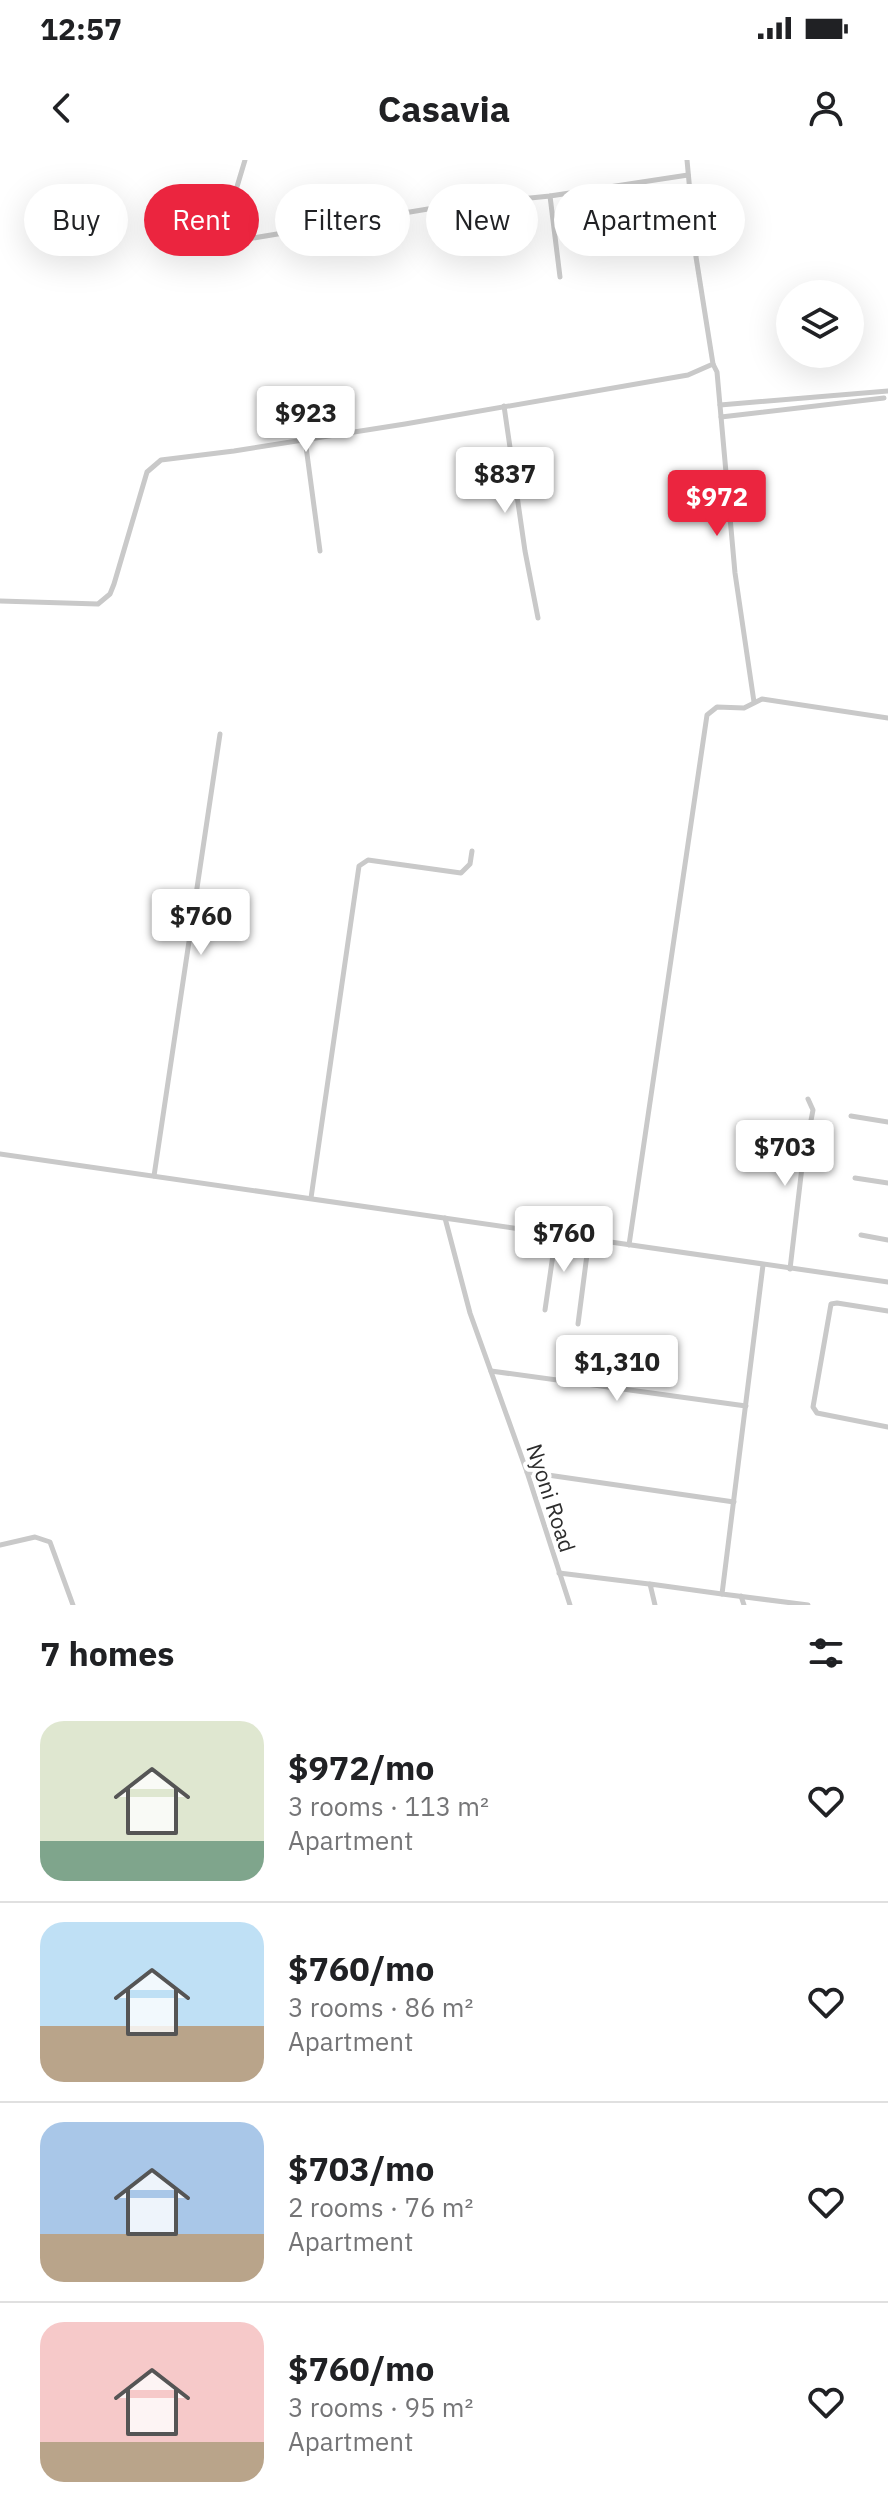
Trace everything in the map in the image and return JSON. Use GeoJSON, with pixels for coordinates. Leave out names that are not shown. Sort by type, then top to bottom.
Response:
{"type":"FeatureCollection","features":[{"type":"Feature","properties":{"kind":"street"},"geometry":{"type":"LineString","coordinates":[[245,160],[229,222],[232,234],[241,240],[434,208],[550,196],[688,175]]}},
{"type":"Feature","properties":{"kind":"street"},"geometry":{"type":"LineString","coordinates":[[687,160],[696,257],[713,364],[717,372],[740,615],[754,702]]}},
{"type":"Feature","properties":{"kind":"street"},"geometry":{"type":"LineString","coordinates":[[550,196],[560,277]]}},
{"type":"Feature","properties":{"kind":"street"},"geometry":{"type":"LineString","coordinates":[[0,601],[98,604],[105,600],[114,584],[147,472],[158,461],[688,375],[713,364]]}},
{"type":"Feature","properties":{"kind":"street"},"geometry":{"type":"LineString","coordinates":[[720,405],[888,391]]}},
{"type":"Feature","properties":{"kind":"street"},"geometry":{"type":"LineString","coordinates":[[721,417],[884,398]]}},
{"type":"Feature","properties":{"kind":"street"},"geometry":{"type":"LineString","coordinates":[[504,406],[538,618]]}},
{"type":"Feature","properties":{"kind":"street"},"geometry":{"type":"LineString","coordinates":[[305,439],[320,551]]}},
{"type":"Feature","properties":{"kind":"street"},"geometry":{"type":"LineString","coordinates":[[629,1245],[706,718],[717,707],[744,708],[768,699],[888,718]]}},
{"type":"Feature","properties":{"kind":"street"},"geometry":{"type":"LineString","coordinates":[[154,1176],[220,734]]}},
{"type":"Feature","properties":{"kind":"street"},"geometry":{"type":"LineString","coordinates":[[311,1198],[359,866],[368,860],[461,873],[470,864],[472,851]]}},
{"type":"Feature","properties":{"kind":"street"},"geometry":{"type":"LineString","coordinates":[[790,1269],[802,1167],[813,1110],[808,1099]]}},
{"type":"Feature","properties":{"kind":"street"},"geometry":{"type":"LineString","coordinates":[[851,1116],[888,1122]]}},
{"type":"Feature","properties":{"kind":"street"},"geometry":{"type":"LineString","coordinates":[[0,1154],[888,1282]]}},
{"type":"Feature","properties":{"kind":"street"},"geometry":{"type":"LineString","coordinates":[[855,1178],[888,1183]]}},
{"type":"Feature","properties":{"kind":"street","name":"Nyoni Road"},"geometry":{"type":"LineString","coordinates":[[445,1218],[470,1313],[527,1472],[570,1605]]}},
{"type":"Feature","properties":{"kind":"street"},"geometry":{"type":"LineString","coordinates":[[545,1310],[556,1234]]}},
{"type":"Feature","properties":{"kind":"street"},"geometry":{"type":"LineString","coordinates":[[861,1235],[888,1240]]}},
{"type":"Feature","properties":{"kind":"street"},"geometry":{"type":"LineString","coordinates":[[578,1324],[589,1239]]}},
{"type":"Feature","properties":{"kind":"street"},"geometry":{"type":"LineString","coordinates":[[722,1594],[763,1265]]}},
{"type":"Feature","properties":{"kind":"street"},"geometry":{"type":"LineString","coordinates":[[888,1311],[831,1304],[813,1407],[817,1413],[888,1427]]}},
{"type":"Feature","properties":{"kind":"street"},"geometry":{"type":"LineString","coordinates":[[491,1371],[746,1406]]}},
{"type":"Feature","properties":{"kind":"street"},"geometry":{"type":"LineString","coordinates":[[527,1472],[734,1502]]}},
{"type":"Feature","properties":{"kind":"street"},"geometry":{"type":"LineString","coordinates":[[0,1545],[35,1537],[50,1542],[73,1605]]}},
{"type":"Feature","properties":{"kind":"street"},"geometry":{"type":"LineString","coordinates":[[559,1573],[808,1605]]}},
{"type":"Feature","properties":{"kind":"street"},"geometry":{"type":"LineString","coordinates":[[650,1584],[655,1605]]}},
{"type":"Feature","properties":{"kind":"street"},"geometry":{"type":"LineString","coordinates":[[741,1596],[744,1605]]}}]}
